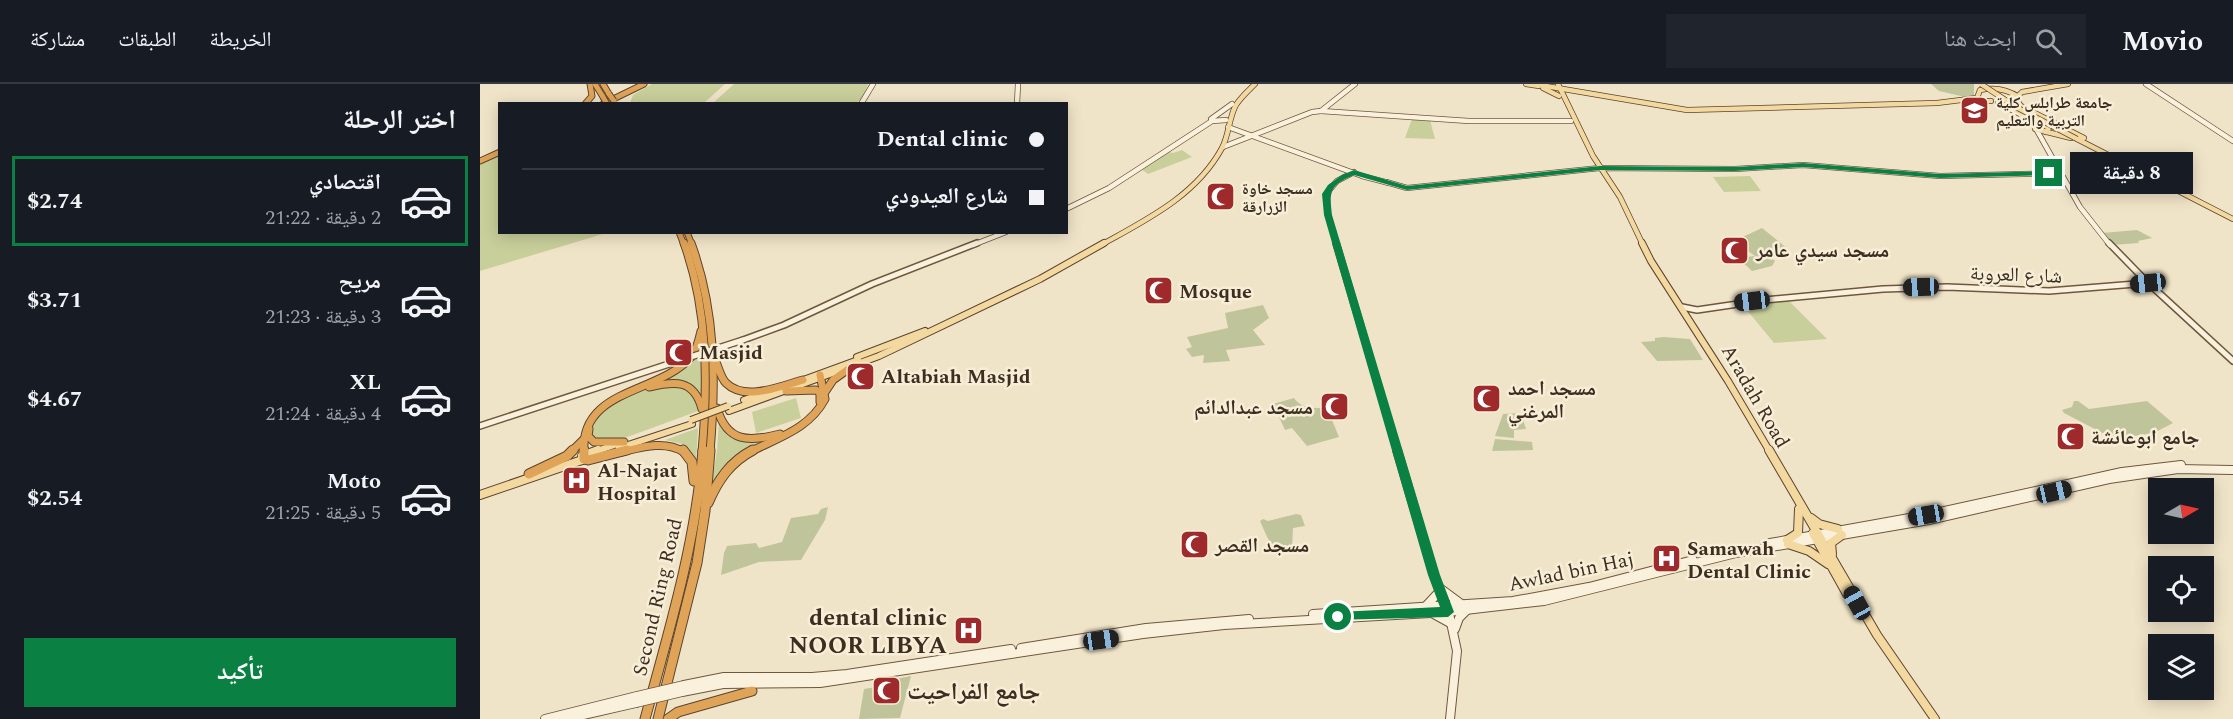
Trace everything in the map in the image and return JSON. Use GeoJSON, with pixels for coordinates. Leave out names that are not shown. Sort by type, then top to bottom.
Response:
{"type":"FeatureCollection","features":[{"type":"Feature","properties":{"kind":"highway"},"geometry":{"type":"LineString","coordinates":[[587,102],[592,96],[590,84]]}},
{"type":"Feature","properties":{"kind":"highway"},"geometry":{"type":"LineString","coordinates":[[595,84],[604,101],[646,84]]}},
{"type":"Feature","properties":{"kind":"highway"},"geometry":{"type":"LineString","coordinates":[[604,84],[614,102]]}},
{"type":"Feature","properties":{"kind":"highway"},"geometry":{"type":"LineString","coordinates":[[599,102],[636,84]]}},
{"type":"Feature","properties":{"kind":"highway"},"geometry":{"type":"LineString","coordinates":[[624,102],[633,92],[646,84]]}},
{"type":"Feature","properties":{"kind":"highway"},"geometry":{"type":"LineString","coordinates":[[482,159],[498,152]]}},
{"type":"Feature","properties":{"kind":"highway","name":"Second Ring Road"},"geometry":{"type":"LineString","coordinates":[[645,719],[668,635],[694,510],[705,417],[707,370],[702,327],[692,273],[681,234]]}},
{"type":"Feature","properties":{"kind":"highway","name":"Second Ring Road"},"geometry":{"type":"LineString","coordinates":[[658,719],[686,612],[705,510],[715,394],[709,305],[688,234]]}},
{"type":"Feature","properties":{"kind":"highway"},"geometry":{"type":"LineString","coordinates":[[694,510],[694,474],[691,459],[676,448],[652,445],[584,458],[583,441],[587,426],[605,408],[624,395],[672,371],[688,359],[696,350],[702,327]]}},
{"type":"Feature","properties":{"kind":"highway"},"geometry":{"type":"LineString","coordinates":[[714,359],[724,381],[736,389],[759,390],[803,380]]}},
{"type":"Feature","properties":{"kind":"highway"},"geometry":{"type":"LineString","coordinates":[[705,510],[715,486],[728,468],[749,453],[804,426],[822,407],[825,392],[830,383],[847,370]]}},
{"type":"Feature","properties":{"kind":"highway"},"geometry":{"type":"LineString","coordinates":[[820,377],[825,392]]}},
{"type":"Feature","properties":{"kind":"highway"},"geometry":{"type":"LineString","coordinates":[[624,442],[594,442],[588,436],[589,429],[600,414],[617,401],[652,386],[669,383],[689,386],[697,392],[705,417]]}},
{"type":"Feature","properties":{"kind":"highway"},"geometry":{"type":"LineString","coordinates":[[715,394],[718,419],[724,429],[730,435],[750,439],[794,429],[813,415],[821,401],[820,393],[816,390],[786,391]]}},
{"type":"Feature","properties":{"kind":"highway"},"geometry":{"type":"LineString","coordinates":[[529,474],[567,456],[583,441]]}},
{"type":"Feature","properties":{"kind":"highway"},"geometry":{"type":"LineString","coordinates":[[668,719],[678,712],[752,691]]}},
{"type":"Feature","properties":{"kind":"main road"},"geometry":{"type":"LineString","coordinates":[[1136,224],[1176,198],[1201,174],[1220,142],[1226,120],[1235,101],[1253,84]]}},
{"type":"Feature","properties":{"kind":"main road"},"geometry":{"type":"LineString","coordinates":[[1526,84],[1684,112],[1870,108],[1991,101],[2005,104],[2049,129],[2039,136]]}},
{"type":"Feature","properties":{"kind":"main road"},"geometry":{"type":"LineString","coordinates":[[1982,86],[2019,91],[2058,84]]}},
{"type":"Feature","properties":{"kind":"main road"},"geometry":{"type":"LineString","coordinates":[[2005,104],[2018,99],[2022,92],[2068,84]]}},
{"type":"Feature","properties":{"kind":"main road"},"geometry":{"type":"LineString","coordinates":[[1982,86],[1998,88]]}},
{"type":"Feature","properties":{"kind":"main road"},"geometry":{"type":"LineString","coordinates":[[1870,108],[1954,102],[1977,98],[1982,86]]}},
{"type":"Feature","properties":{"kind":"main road"},"geometry":{"type":"LineString","coordinates":[[1982,86],[1991,101]]}},
{"type":"Feature","properties":{"kind":"main road"},"geometry":{"type":"LineString","coordinates":[[1982,86],[2016,107],[2117,160],[2132,178]]}},
{"type":"Feature","properties":{"kind":"main road"},"geometry":{"type":"LineString","coordinates":[[2006,90],[2018,99],[2021,106],[2233,218]]}},
{"type":"Feature","properties":{"kind":"main road","name":"Aradah Road"},"geometry":{"type":"LineString","coordinates":[[1560,91],[1571,121],[1616,197],[1646,260],[1698,338],[1801,509],[1821,537],[1877,645],[1929,719]]}},
{"type":"Feature","properties":{"kind":"main road","name":"Aradah Road"},"geometry":{"type":"LineString","coordinates":[[1560,91],[1598,168],[1620,197],[1651,261],[1682,307],[1801,509]]}},
{"type":"Feature","properties":{"kind":"main road"},"geometry":{"type":"LineString","coordinates":[[480,493],[691,422],[803,380],[847,370],[1015,289],[1136,224],[1181,196],[1205,173],[1222,147],[1235,101]]}},
{"type":"Feature","properties":{"kind":"main road"},"geometry":{"type":"LineString","coordinates":[[2036,129],[2065,135],[2233,218]]}},
{"type":"Feature","properties":{"kind":"main road"},"geometry":{"type":"LineString","coordinates":[[2078,139],[2128,163]]}},
{"type":"Feature","properties":{"kind":"main road"},"geometry":{"type":"LineString","coordinates":[[2172,178],[2166,179],[2179,189]]}},
{"type":"Feature","properties":{"kind":"main road"},"geometry":{"type":"LineString","coordinates":[[729,408],[786,391],[820,377],[1015,289]]}},
{"type":"Feature","properties":{"kind":"main road"},"geometry":{"type":"LineString","coordinates":[[857,357],[925,331]]}},
{"type":"Feature","properties":{"kind":"main road"},"geometry":{"type":"LineString","coordinates":[[480,493],[624,442],[691,422]]}},
{"type":"Feature","properties":{"kind":"main road"},"geometry":{"type":"LineString","coordinates":[[1801,509],[1819,524],[1840,532],[1831,543],[1833,564]]}},
{"type":"Feature","properties":{"kind":"main road"},"geometry":{"type":"LineString","coordinates":[[1801,509],[1798,533],[1787,542],[1833,564]]}},
{"type":"Feature","properties":{"kind":"main road","name":"Aradah Road"},"geometry":{"type":"LineString","coordinates":[[1833,564],[1876,635],[1935,719]]}},
{"type":"Feature","properties":{"kind":"street"},"geometry":{"type":"LineString","coordinates":[[863,102],[873,84]]}},
{"type":"Feature","properties":{"kind":"street"},"geometry":{"type":"LineString","coordinates":[[1017,102],[1018,84]]}},
{"type":"Feature","properties":{"kind":"street"},"geometry":{"type":"LineString","coordinates":[[1321,111],[1355,84]]}},
{"type":"Feature","properties":{"kind":"street"},"geometry":{"type":"LineString","coordinates":[[2146,84],[2233,141]]}},
{"type":"Feature","properties":{"kind":"street"},"geometry":{"type":"LineString","coordinates":[[1068,207],[1115,184],[1179,145],[1235,101]]}},
{"type":"Feature","properties":{"kind":"street"},"geometry":{"type":"LineString","coordinates":[[1998,103],[2020,114],[2036,129],[2087,218],[2148,283],[2233,361]]}},
{"type":"Feature","properties":{"kind":"street"},"geometry":{"type":"LineString","coordinates":[[1222,147],[1312,112],[1321,111],[1469,121],[1571,121]]}},
{"type":"Feature","properties":{"kind":"street"},"geometry":{"type":"LineString","coordinates":[[1194,132],[1215,119],[1226,120]]}},
{"type":"Feature","properties":{"kind":"street"},"geometry":{"type":"LineString","coordinates":[[1228,127],[1403,188],[1598,168],[1735,169],[1803,165],[1949,176],[2061,173]]}},
{"type":"Feature","properties":{"kind":"street"},"geometry":{"type":"LineString","coordinates":[[1354,172],[1337,182],[1326,194],[1328,215],[1453,629],[1457,663],[1450,719]]}},
{"type":"Feature","properties":{"kind":"street"},"geometry":{"type":"LineString","coordinates":[[480,426],[743,340],[783,325],[872,284],[1001,234]]}},
{"type":"Feature","properties":{"kind":"street","name":"شارع العروبة"},"geometry":{"type":"LineString","coordinates":[[1697,310],[1853,290],[1947,286],[2021,291],[2074,290],[2148,283]]}},
{"type":"Feature","properties":{"kind":"street"},"geometry":{"type":"LineString","coordinates":[[1682,307],[1697,310]]}},
{"type":"Feature","properties":{"kind":"street"},"geometry":{"type":"LineString","coordinates":[[1688,317],[1697,310]]}},
{"type":"Feature","properties":{"kind":"street","name":"Awlad bin Haj"},"geometry":{"type":"LineString","coordinates":[[636,699],[683,689],[734,683],[820,683],[969,658],[1224,625],[1545,601],[1787,542],[1929,520],[2124,476],[2178,469],[2233,468]]}},
{"type":"Feature","properties":{"kind":"street"},"geometry":{"type":"LineString","coordinates":[[1440,589],[1466,608],[1453,629]]}},
{"type":"Feature","properties":{"kind":"street"},"geometry":{"type":"LineString","coordinates":[[1440,589],[1427,609],[1453,629]]}},
{"type":"Feature","properties":{"kind":"street"},"geometry":{"type":"LineString","coordinates":[[545,719],[636,699]]}},
{"type":"Feature","properties":{"kind":"street"},"geometry":{"type":"LineString","coordinates":[[566,719],[636,699]]}},
{"type":"Feature","properties":{"kind":"green space"},"geometry":{"type":"Polygon","coordinates":[[[652,84],[725,84],[705,102],[630,102],[633,95],[652,84]]]}},
{"type":"Feature","properties":{"kind":"green space"},"geometry":{"type":"Polygon","coordinates":[[[734,84],[868,84],[862,99],[857,102],[714,102],[734,84]]]}},
{"type":"Feature","properties":{"kind":"green space"},"geometry":{"type":"Polygon","coordinates":[[[1931,84],[1974,84],[1974,96],[1970,98],[1939,91],[1931,84]]]}},
{"type":"Feature","properties":{"kind":"green space"},"geometry":{"type":"Polygon","coordinates":[[[1413,116],[1430,120],[1435,139],[1405,138],[1413,116]]]}},
{"type":"Feature","properties":{"kind":"green space"},"geometry":{"type":"Polygon","coordinates":[[[1182,150],[1192,157],[1148,174],[1141,169],[1169,152],[1182,150]]]}},
{"type":"Feature","properties":{"kind":"green space"},"geometry":{"type":"Polygon","coordinates":[[[498,155],[498,234],[603,234],[480,271],[480,164],[498,155]]]}},
{"type":"Feature","properties":{"kind":"green space"},"geometry":{"type":"Polygon","coordinates":[[[1750,176],[1761,191],[1724,192],[1713,177],[1750,176]]]}},
{"type":"Feature","properties":{"kind":"green space"},"geometry":{"type":"Polygon","coordinates":[[[1762,228],[1788,249],[1786,252],[1772,252],[1770,257],[1775,261],[1772,266],[1752,271],[1738,258],[1755,256],[1734,241],[1762,228]]]}},
{"type":"Feature","properties":{"kind":"green space"},"geometry":{"type":"Polygon","coordinates":[[[2137,230],[2152,238],[2138,241],[2139,243],[2112,245],[2102,233],[2137,230]]]}},
{"type":"Feature","properties":{"kind":"green space"},"geometry":{"type":"Polygon","coordinates":[[[1788,300],[1827,339],[1774,343],[1742,304],[1788,300]]]}},
{"type":"Feature","properties":{"kind":"green space"},"geometry":{"type":"Polygon","coordinates":[[[1263,305],[1269,318],[1253,330],[1265,345],[1226,350],[1230,361],[1203,363],[1204,355],[1192,357],[1186,349],[1192,347],[1187,337],[1228,328],[1225,313],[1263,305]]]}},
{"type":"Feature","properties":{"kind":"green space"},"geometry":{"type":"Polygon","coordinates":[[[1655,338],[1690,339],[1703,360],[1657,361],[1641,342],[1655,341],[1655,338]]]}},
{"type":"Feature","properties":{"kind":"green space"},"geometry":{"type":"Polygon","coordinates":[[[706,357],[701,410],[611,443],[599,443],[589,431],[599,416],[634,390],[666,372],[695,359],[706,357]]]}},
{"type":"Feature","properties":{"kind":"green space"},"geometry":{"type":"Polygon","coordinates":[[[796,398],[801,418],[756,433],[752,412],[796,398]]]}},
{"type":"Feature","properties":{"kind":"green space"},"geometry":{"type":"Polygon","coordinates":[[[1294,398],[1304,406],[1327,408],[1339,437],[1307,446],[1292,428],[1285,430],[1273,404],[1294,398]]]}},
{"type":"Feature","properties":{"kind":"green space"},"geometry":{"type":"Polygon","coordinates":[[[2074,401],[2078,401],[2089,409],[2147,401],[2173,423],[2154,433],[2114,439],[2064,413],[2062,410],[2072,407],[2074,401]]]}},
{"type":"Feature","properties":{"kind":"green space"},"geometry":{"type":"Polygon","coordinates":[[[1521,413],[1526,429],[1514,430],[1514,438],[1495,436],[1503,414],[1521,413]]]}},
{"type":"Feature","properties":{"kind":"green space"},"geometry":{"type":"Polygon","coordinates":[[[719,419],[738,438],[781,434],[749,453],[709,497],[717,451],[719,419]]]}},
{"type":"Feature","properties":{"kind":"green space"},"geometry":{"type":"Polygon","coordinates":[[[698,428],[696,462],[682,444],[665,440],[698,428]]]}},
{"type":"Feature","properties":{"kind":"green space"},"geometry":{"type":"Polygon","coordinates":[[[1495,439],[1532,442],[1533,450],[1492,451],[1495,439]]]}},
{"type":"Feature","properties":{"kind":"green space"},"geometry":{"type":"Polygon","coordinates":[[[828,507],[825,520],[801,560],[759,562],[721,575],[727,546],[756,543],[759,548],[782,542],[791,518],[818,514],[821,509],[828,507]]]}},
{"type":"Feature","properties":{"kind":"green space"},"geometry":{"type":"Polygon","coordinates":[[[1301,515],[1305,526],[1293,528],[1292,547],[1288,549],[1288,552],[1277,550],[1270,542],[1260,521],[1301,515]]]}},
{"type":"Feature","properties":{"kind":"green space"},"geometry":{"type":"Polygon","coordinates":[[[911,676],[900,718],[859,719],[864,689],[882,686],[880,699],[892,697],[896,679],[911,676]]]}},
{"type":"Feature","properties":{"kind":"place","name":"جامعة طرابلس كلية التربية والتعليم"},"geometry":{"type":"Point","coordinates":[1975,111]}},
{"type":"Feature","properties":{"kind":"place","name":"مسجد خاوة الزرارقة"},"geometry":{"type":"Point","coordinates":[1221,197]}},
{"type":"Feature","properties":{"kind":"place","name":"مسجد سيدي عامر"},"geometry":{"type":"Point","coordinates":[1735,250]}},
{"type":"Feature","properties":{"kind":"place","name":"Mosque"},"geometry":{"type":"Point","coordinates":[1158,291]}},
{"type":"Feature","properties":{"kind":"place","name":"Masjid"},"geometry":{"type":"Point","coordinates":[678,352]}},
{"type":"Feature","properties":{"kind":"place","name":"Altabiah Masjid"},"geometry":{"type":"Point","coordinates":[860,376]}},
{"type":"Feature","properties":{"kind":"place","name":"مسجد احمد المرغني"},"geometry":{"type":"Point","coordinates":[1487,399]}},
{"type":"Feature","properties":{"kind":"place","name":"مسجد عبدالدائم"},"geometry":{"type":"Point","coordinates":[1334,407]}},
{"type":"Feature","properties":{"kind":"place","name":"جامع ابوعائشة"},"geometry":{"type":"Point","coordinates":[2070,437]}},
{"type":"Feature","properties":{"kind":"place","name":"Al-Najat Hospital"},"geometry":{"type":"Point","coordinates":[576,481]}},
{"type":"Feature","properties":{"kind":"place","name":"مسجد القصر"},"geometry":{"type":"Point","coordinates":[1194,545]}},
{"type":"Feature","properties":{"kind":"place","name":"Samawah Dental Clinic"},"geometry":{"type":"Point","coordinates":[1666,559]}},
{"type":"Feature","properties":{"kind":"place","name":"dental clinic NOOR LIBYA"},"geometry":{"type":"Point","coordinates":[968,631]}},
{"type":"Feature","properties":{"kind":"place","name":"جامع الفراحيت"},"geometry":{"type":"Point","coordinates":[886,691]}},
{"type":"Feature","properties":{"kind":"route"},"geometry":{"type":"LineString","coordinates":[[1338,617],[1448,612],[1434,575],[1328,215],[1326,194],[1345,176],[1354,172],[1400,188],[1407,188],[1600,168],[1735,169],[1803,165],[1940,176],[2049,173]]}}]}
